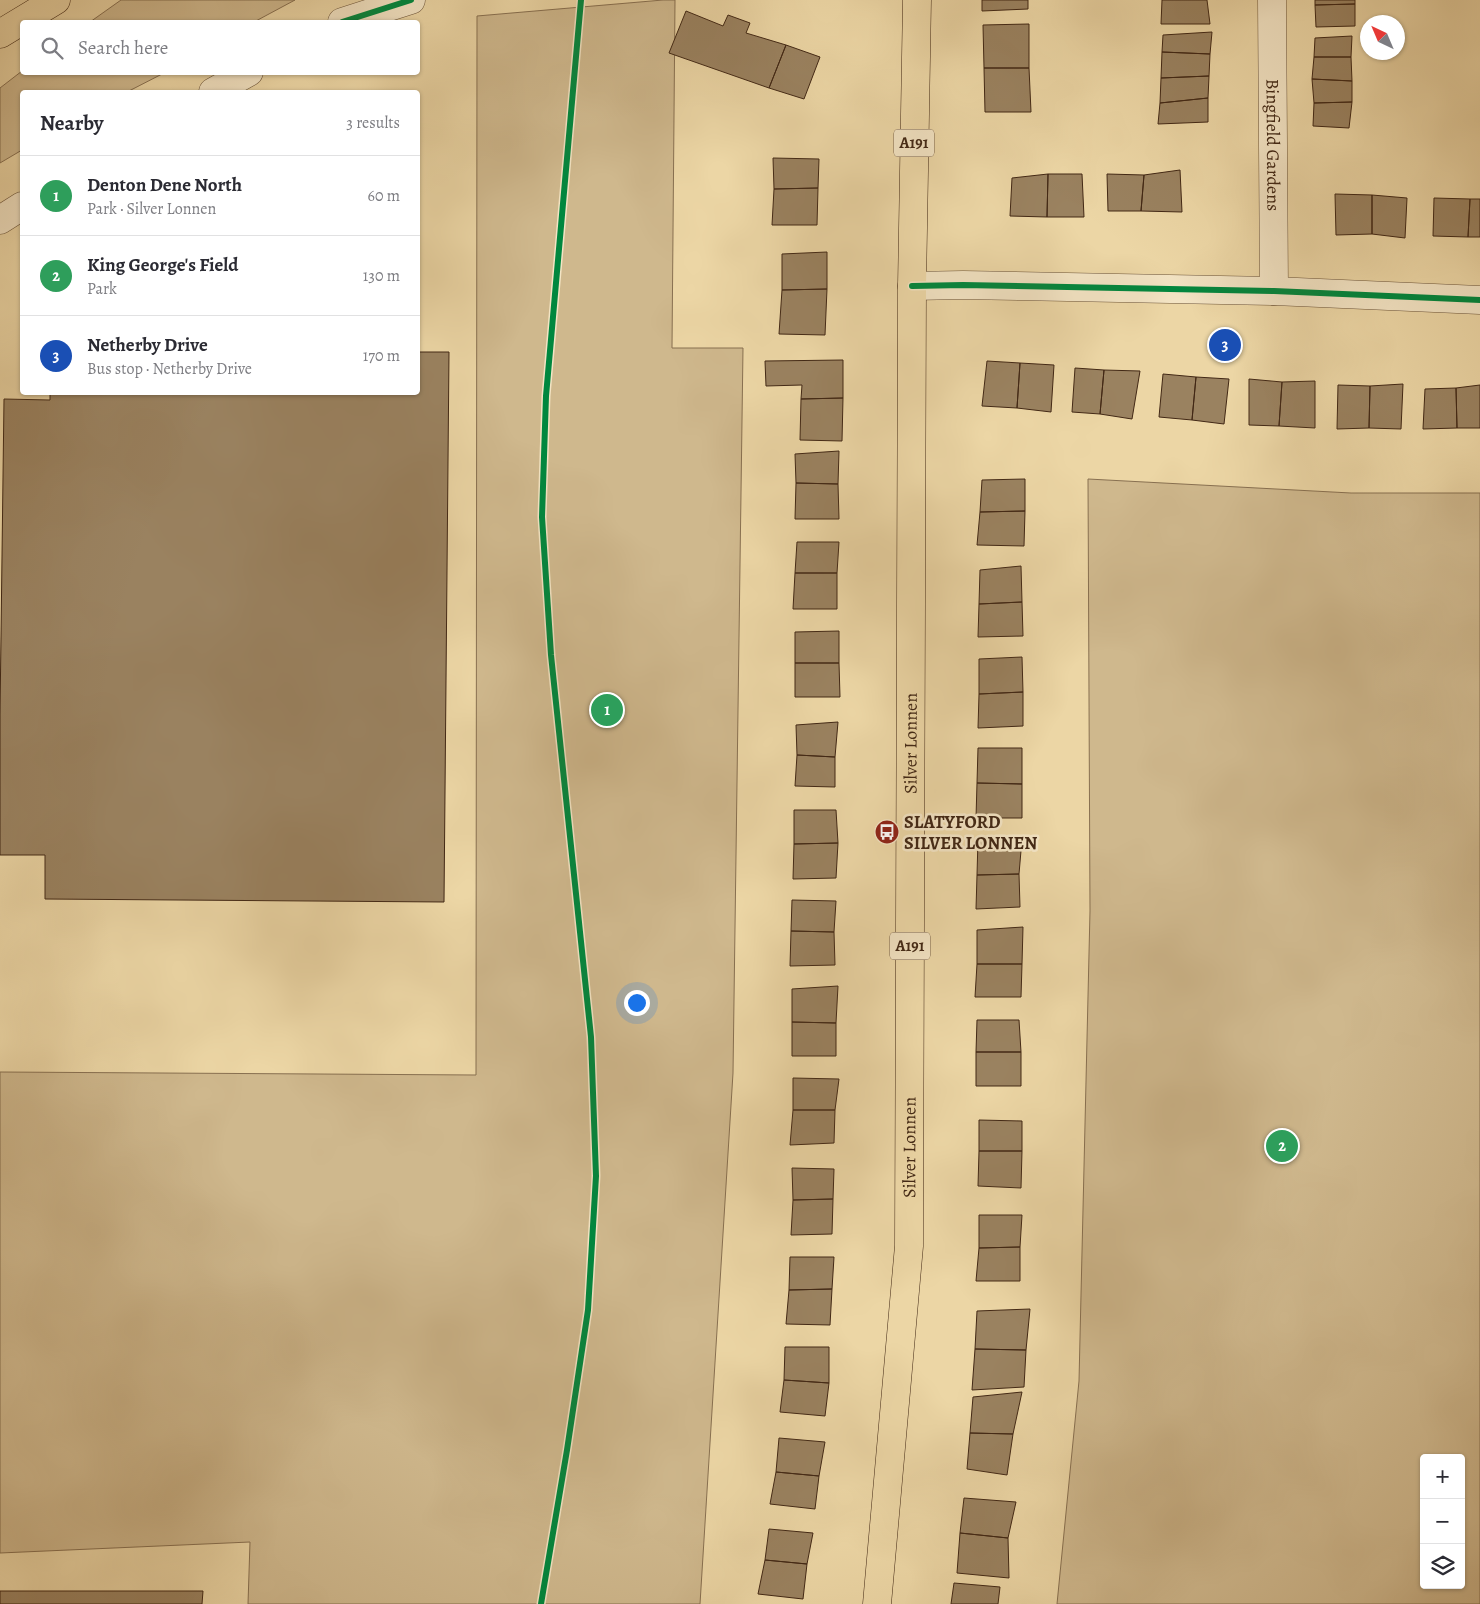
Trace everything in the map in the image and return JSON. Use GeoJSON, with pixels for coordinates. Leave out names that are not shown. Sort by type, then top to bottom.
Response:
{"type":"FeatureCollection","features":[{"type":"Feature","properties":{"kind":"main road"},"geometry":{"type":"LineString","coordinates":[[23,20],[56,0]]}},
{"type":"Feature","properties":{"kind":"main road","name":"Silver Lonnen"},"geometry":{"type":"LineString","coordinates":[[877,1604],[910,1246],[912,286],[917,0]]}},
{"type":"Feature","properties":{"kind":"main road"},"geometry":{"type":"LineString","coordinates":[[0,34],[20,22]]}},
{"type":"Feature","properties":{"kind":"street"},"geometry":{"type":"LineString","coordinates":[[348,20],[411,0]]}},
{"type":"Feature","properties":{"kind":"street","name":"Bingfield Gardens"},"geometry":{"type":"LineString","coordinates":[[1272,0],[1274,291]]}},
{"type":"Feature","properties":{"kind":"street"},"geometry":{"type":"LineString","coordinates":[[217,90],[244,75]]}},
{"type":"Feature","properties":{"kind":"street"},"geometry":{"type":"LineString","coordinates":[[0,220],[20,207]]}},
{"type":"Feature","properties":{"kind":"street"},"geometry":{"type":"LineString","coordinates":[[912,286],[983,285],[1274,291],[1480,300]]}},
{"type":"Feature","properties":{"kind":"shaded area"},"geometry":{"type":"Polygon","coordinates":[[[121,0],[295,0],[258,20],[93,20],[121,0]]]}},
{"type":"Feature","properties":{"kind":"shaded area"},"geometry":{"type":"Polygon","coordinates":[[[675,0],[672,348],[743,348],[733,1073],[700,1604],[248,1604],[250,1542],[0,1553],[0,1072],[476,1075],[477,16],[675,0]]]}},
{"type":"Feature","properties":{"kind":"shaded area"},"geometry":{"type":"Polygon","coordinates":[[[20,73],[20,75],[160,75],[131,90],[20,90],[20,151],[0,163],[0,88],[20,73]]]}},
{"type":"Feature","properties":{"kind":"shaded area"},"geometry":{"type":"Polygon","coordinates":[[[1088,479],[1351,493],[1480,493],[1480,1604],[1057,1604],[1079,1381],[1090,911],[1088,479]]]}},
{"type":"Feature","properties":{"kind":"building"},"geometry":{"type":"Polygon","coordinates":[[[982,0],[1028,0],[1028,9],[982,11],[982,0]]]}},
{"type":"Feature","properties":{"kind":"building"},"geometry":{"type":"Polygon","coordinates":[[[1162,0],[1207,0],[1210,24],[1161,24],[1162,0]]]}},
{"type":"Feature","properties":{"kind":"building"},"geometry":{"type":"Polygon","coordinates":[[[1315,0],[1355,0],[1355,4],[1315,5],[1315,0]]]}},
{"type":"Feature","properties":{"kind":"building"},"geometry":{"type":"Polygon","coordinates":[[[1355,4],[1355,26],[1316,27],[1315,5],[1355,4]]]}},
{"type":"Feature","properties":{"kind":"building"},"geometry":{"type":"Polygon","coordinates":[[[686,11],[723,26],[728,15],[750,23],[746,33],[786,45],[769,88],[669,53],[686,11]]]}},
{"type":"Feature","properties":{"kind":"building"},"geometry":{"type":"Polygon","coordinates":[[[1029,24],[1029,68],[984,68],[983,25],[1029,24]]]}},
{"type":"Feature","properties":{"kind":"building"},"geometry":{"type":"Polygon","coordinates":[[[1212,32],[1210,54],[1162,52],[1163,35],[1212,32]]]}},
{"type":"Feature","properties":{"kind":"building"},"geometry":{"type":"Polygon","coordinates":[[[1352,36],[1351,57],[1314,57],[1315,38],[1352,36]]]}},
{"type":"Feature","properties":{"kind":"building"},"geometry":{"type":"Polygon","coordinates":[[[786,45],[820,57],[804,99],[769,88],[786,45]]]}},
{"type":"Feature","properties":{"kind":"building"},"geometry":{"type":"Polygon","coordinates":[[[1162,52],[1210,54],[1209,76],[1161,78],[1162,52]]]}},
{"type":"Feature","properties":{"kind":"building"},"geometry":{"type":"Polygon","coordinates":[[[1314,57],[1351,57],[1352,81],[1312,79],[1314,57]]]}},
{"type":"Feature","properties":{"kind":"building"},"geometry":{"type":"Polygon","coordinates":[[[984,68],[1029,68],[1031,112],[985,112],[984,68]]]}},
{"type":"Feature","properties":{"kind":"building"},"geometry":{"type":"Polygon","coordinates":[[[1209,76],[1208,98],[1160,103],[1161,78],[1209,76]]]}},
{"type":"Feature","properties":{"kind":"building"},"geometry":{"type":"Polygon","coordinates":[[[1312,79],[1352,81],[1352,102],[1314,103],[1312,79]]]}},
{"type":"Feature","properties":{"kind":"building"},"geometry":{"type":"Polygon","coordinates":[[[1208,98],[1208,122],[1158,124],[1160,103],[1208,98]]]}},
{"type":"Feature","properties":{"kind":"building"},"geometry":{"type":"Polygon","coordinates":[[[1352,102],[1349,128],[1313,126],[1314,103],[1352,102]]]}},
{"type":"Feature","properties":{"kind":"building"},"geometry":{"type":"Polygon","coordinates":[[[773,158],[819,159],[818,188],[774,189],[773,158]]]}},
{"type":"Feature","properties":{"kind":"building"},"geometry":{"type":"Polygon","coordinates":[[[1180,170],[1182,212],[1141,211],[1144,175],[1180,170]]]}},
{"type":"Feature","properties":{"kind":"building"},"geometry":{"type":"Polygon","coordinates":[[[1048,174],[1047,217],[1010,216],[1012,178],[1048,174]]]}},
{"type":"Feature","properties":{"kind":"building"},"geometry":{"type":"Polygon","coordinates":[[[1048,174],[1082,174],[1084,217],[1047,217],[1048,174]]]}},
{"type":"Feature","properties":{"kind":"building"},"geometry":{"type":"Polygon","coordinates":[[[1107,174],[1144,175],[1141,211],[1108,211],[1107,174]]]}},
{"type":"Feature","properties":{"kind":"building"},"geometry":{"type":"Polygon","coordinates":[[[818,188],[817,225],[772,225],[774,189],[818,188]]]}},
{"type":"Feature","properties":{"kind":"building"},"geometry":{"type":"Polygon","coordinates":[[[1335,194],[1372,195],[1372,234],[1336,235],[1335,194]]]}},
{"type":"Feature","properties":{"kind":"building"},"geometry":{"type":"Polygon","coordinates":[[[1372,195],[1407,198],[1405,238],[1372,234],[1372,195]]]}},
{"type":"Feature","properties":{"kind":"building"},"geometry":{"type":"Polygon","coordinates":[[[1434,198],[1470,199],[1468,237],[1433,236],[1434,198]]]}},
{"type":"Feature","properties":{"kind":"building"},"geometry":{"type":"Polygon","coordinates":[[[1470,199],[1480,199],[1480,237],[1468,237],[1470,199]]]}},
{"type":"Feature","properties":{"kind":"building"},"geometry":{"type":"Polygon","coordinates":[[[827,252],[827,289],[782,290],[782,254],[827,252]]]}},
{"type":"Feature","properties":{"kind":"building"},"geometry":{"type":"Polygon","coordinates":[[[827,289],[825,335],[779,334],[782,290],[827,289]]]}},
{"type":"Feature","properties":{"kind":"building"},"geometry":{"type":"Polygon","coordinates":[[[420,352],[449,352],[444,902],[45,899],[45,855],[0,855],[4,399],[50,400],[50,395],[420,395],[420,352]]]}},
{"type":"Feature","properties":{"kind":"building"},"geometry":{"type":"Polygon","coordinates":[[[843,360],[843,398],[801,399],[802,385],[766,386],[765,361],[843,360]]]}},
{"type":"Feature","properties":{"kind":"building"},"geometry":{"type":"Polygon","coordinates":[[[987,361],[1020,363],[1017,408],[982,406],[987,361]]]}},
{"type":"Feature","properties":{"kind":"building"},"geometry":{"type":"Polygon","coordinates":[[[1020,363],[1054,365],[1051,412],[1017,408],[1020,363]]]}},
{"type":"Feature","properties":{"kind":"building"},"geometry":{"type":"Polygon","coordinates":[[[1075,368],[1104,370],[1100,414],[1072,412],[1075,368]]]}},
{"type":"Feature","properties":{"kind":"building"},"geometry":{"type":"Polygon","coordinates":[[[1104,370],[1140,371],[1132,419],[1100,414],[1104,370]]]}},
{"type":"Feature","properties":{"kind":"building"},"geometry":{"type":"Polygon","coordinates":[[[1163,374],[1196,377],[1192,420],[1159,417],[1163,374]]]}},
{"type":"Feature","properties":{"kind":"building"},"geometry":{"type":"Polygon","coordinates":[[[1196,377],[1229,379],[1224,424],[1192,420],[1196,377]]]}},
{"type":"Feature","properties":{"kind":"building"},"geometry":{"type":"Polygon","coordinates":[[[1249,379],[1282,382],[1279,426],[1249,425],[1249,379]]]}},
{"type":"Feature","properties":{"kind":"building"},"geometry":{"type":"Polygon","coordinates":[[[1315,381],[1315,428],[1279,426],[1282,382],[1315,381]]]}},
{"type":"Feature","properties":{"kind":"building"},"geometry":{"type":"Polygon","coordinates":[[[1403,384],[1401,429],[1369,428],[1370,386],[1403,384]]]}},
{"type":"Feature","properties":{"kind":"building"},"geometry":{"type":"Polygon","coordinates":[[[1338,385],[1370,386],[1369,428],[1337,429],[1338,385]]]}},
{"type":"Feature","properties":{"kind":"building"},"geometry":{"type":"Polygon","coordinates":[[[1480,385],[1480,428],[1457,428],[1456,388],[1480,385]]]}},
{"type":"Feature","properties":{"kind":"building"},"geometry":{"type":"Polygon","coordinates":[[[1456,388],[1457,428],[1423,429],[1425,389],[1456,388]]]}},
{"type":"Feature","properties":{"kind":"building"},"geometry":{"type":"Polygon","coordinates":[[[843,398],[842,441],[800,440],[801,399],[843,398]]]}},
{"type":"Feature","properties":{"kind":"building"},"geometry":{"type":"Polygon","coordinates":[[[839,451],[838,484],[796,483],[795,454],[839,451]]]}},
{"type":"Feature","properties":{"kind":"building"},"geometry":{"type":"Polygon","coordinates":[[[1025,479],[1025,511],[980,512],[982,480],[1025,479]]]}},
{"type":"Feature","properties":{"kind":"building"},"geometry":{"type":"Polygon","coordinates":[[[796,483],[838,484],[839,519],[795,519],[796,483]]]}},
{"type":"Feature","properties":{"kind":"building"},"geometry":{"type":"Polygon","coordinates":[[[1025,511],[1024,546],[977,545],[980,512],[1025,511]]]}},
{"type":"Feature","properties":{"kind":"building"},"geometry":{"type":"Polygon","coordinates":[[[797,542],[839,542],[837,573],[795,573],[797,542]]]}},
{"type":"Feature","properties":{"kind":"building"},"geometry":{"type":"Polygon","coordinates":[[[1021,566],[1022,602],[979,604],[980,570],[1021,566]]]}},
{"type":"Feature","properties":{"kind":"building"},"geometry":{"type":"Polygon","coordinates":[[[795,573],[837,573],[837,609],[793,609],[795,573]]]}},
{"type":"Feature","properties":{"kind":"building"},"geometry":{"type":"Polygon","coordinates":[[[1022,602],[1023,636],[978,637],[979,604],[1022,602]]]}},
{"type":"Feature","properties":{"kind":"building"},"geometry":{"type":"Polygon","coordinates":[[[839,631],[839,663],[795,663],[795,632],[839,631]]]}},
{"type":"Feature","properties":{"kind":"building"},"geometry":{"type":"Polygon","coordinates":[[[1022,657],[1023,692],[979,694],[979,659],[1022,657]]]}},
{"type":"Feature","properties":{"kind":"building"},"geometry":{"type":"Polygon","coordinates":[[[795,663],[839,663],[840,697],[795,697],[795,663]]]}},
{"type":"Feature","properties":{"kind":"building"},"geometry":{"type":"Polygon","coordinates":[[[1023,692],[1023,726],[978,728],[979,694],[1023,692]]]}},
{"type":"Feature","properties":{"kind":"building"},"geometry":{"type":"Polygon","coordinates":[[[838,722],[835,757],[797,755],[796,725],[838,722]]]}},
{"type":"Feature","properties":{"kind":"building"},"geometry":{"type":"Polygon","coordinates":[[[978,748],[1022,748],[1022,784],[977,783],[978,748]]]}},
{"type":"Feature","properties":{"kind":"building"},"geometry":{"type":"Polygon","coordinates":[[[797,755],[835,757],[835,787],[795,786],[797,755]]]}},
{"type":"Feature","properties":{"kind":"building"},"geometry":{"type":"Polygon","coordinates":[[[977,783],[1022,784],[1022,818],[976,818],[977,783]]]}},
{"type":"Feature","properties":{"kind":"building"},"geometry":{"type":"Polygon","coordinates":[[[794,810],[836,810],[838,843],[794,844],[794,810]]]}},
{"type":"Feature","properties":{"kind":"building"},"geometry":{"type":"Polygon","coordinates":[[[978,839],[1022,839],[1019,874],[977,875],[978,839]]]}},
{"type":"Feature","properties":{"kind":"building"},"geometry":{"type":"Polygon","coordinates":[[[838,843],[836,878],[793,879],[794,844],[838,843]]]}},
{"type":"Feature","properties":{"kind":"building"},"geometry":{"type":"Polygon","coordinates":[[[1019,874],[1020,907],[976,909],[977,875],[1019,874]]]}},
{"type":"Feature","properties":{"kind":"building"},"geometry":{"type":"Polygon","coordinates":[[[792,900],[836,901],[834,932],[791,931],[792,900]]]}},
{"type":"Feature","properties":{"kind":"building"},"geometry":{"type":"Polygon","coordinates":[[[1023,927],[1022,964],[977,964],[977,930],[1023,927]]]}},
{"type":"Feature","properties":{"kind":"building"},"geometry":{"type":"Polygon","coordinates":[[[791,931],[834,932],[835,965],[790,966],[791,931]]]}},
{"type":"Feature","properties":{"kind":"building"},"geometry":{"type":"Polygon","coordinates":[[[977,964],[1022,964],[1021,997],[975,997],[977,964]]]}},
{"type":"Feature","properties":{"kind":"building"},"geometry":{"type":"Polygon","coordinates":[[[838,986],[836,1023],[792,1022],[792,989],[838,986]]]}},
{"type":"Feature","properties":{"kind":"building"},"geometry":{"type":"Polygon","coordinates":[[[977,1020],[1019,1020],[1021,1052],[976,1052],[977,1020]]]}},
{"type":"Feature","properties":{"kind":"building"},"geometry":{"type":"Polygon","coordinates":[[[792,1022],[836,1023],[836,1056],[792,1056],[792,1022]]]}},
{"type":"Feature","properties":{"kind":"building"},"geometry":{"type":"Polygon","coordinates":[[[976,1052],[1021,1052],[1021,1086],[976,1086],[976,1052]]]}},
{"type":"Feature","properties":{"kind":"building"},"geometry":{"type":"Polygon","coordinates":[[[793,1078],[839,1079],[835,1110],[793,1110],[793,1078]]]}},
{"type":"Feature","properties":{"kind":"building"},"geometry":{"type":"Polygon","coordinates":[[[793,1110],[835,1110],[834,1143],[790,1145],[793,1110]]]}},
{"type":"Feature","properties":{"kind":"building"},"geometry":{"type":"Polygon","coordinates":[[[979,1120],[1022,1121],[1022,1151],[979,1151],[979,1120]]]}},
{"type":"Feature","properties":{"kind":"building"},"geometry":{"type":"Polygon","coordinates":[[[979,1151],[1022,1151],[1021,1188],[978,1186],[979,1151]]]}},
{"type":"Feature","properties":{"kind":"building"},"geometry":{"type":"Polygon","coordinates":[[[792,1168],[834,1169],[833,1199],[793,1200],[792,1168]]]}},
{"type":"Feature","properties":{"kind":"building"},"geometry":{"type":"Polygon","coordinates":[[[833,1199],[832,1234],[791,1235],[793,1200],[833,1199]]]}},
{"type":"Feature","properties":{"kind":"building"},"geometry":{"type":"Polygon","coordinates":[[[979,1215],[1022,1215],[1020,1247],[979,1248],[979,1215]]]}},
{"type":"Feature","properties":{"kind":"building"},"geometry":{"type":"Polygon","coordinates":[[[1020,1247],[1020,1281],[976,1281],[979,1248],[1020,1247]]]}},
{"type":"Feature","properties":{"kind":"building"},"geometry":{"type":"Polygon","coordinates":[[[790,1257],[834,1257],[832,1289],[789,1290],[790,1257]]]}},
{"type":"Feature","properties":{"kind":"building"},"geometry":{"type":"Polygon","coordinates":[[[832,1289],[830,1325],[786,1324],[789,1290],[832,1289]]]}},
{"type":"Feature","properties":{"kind":"building"},"geometry":{"type":"Polygon","coordinates":[[[1030,1309],[1026,1350],[975,1349],[977,1311],[1030,1309]]]}},
{"type":"Feature","properties":{"kind":"building"},"geometry":{"type":"Polygon","coordinates":[[[785,1347],[829,1347],[829,1383],[784,1380],[785,1347]]]}},
{"type":"Feature","properties":{"kind":"building"},"geometry":{"type":"Polygon","coordinates":[[[975,1349],[1026,1350],[1024,1387],[972,1390],[975,1349]]]}},
{"type":"Feature","properties":{"kind":"building"},"geometry":{"type":"Polygon","coordinates":[[[784,1380],[829,1383],[825,1416],[780,1412],[784,1380]]]}},
{"type":"Feature","properties":{"kind":"building"},"geometry":{"type":"Polygon","coordinates":[[[1022,1392],[1013,1434],[970,1433],[973,1397],[1022,1392]]]}},
{"type":"Feature","properties":{"kind":"building"},"geometry":{"type":"Polygon","coordinates":[[[970,1433],[1013,1434],[1007,1475],[967,1469],[970,1433]]]}},
{"type":"Feature","properties":{"kind":"building"},"geometry":{"type":"Polygon","coordinates":[[[779,1438],[825,1442],[819,1476],[776,1472],[779,1438]]]}},
{"type":"Feature","properties":{"kind":"building"},"geometry":{"type":"Polygon","coordinates":[[[776,1472],[819,1476],[815,1509],[770,1504],[776,1472]]]}},
{"type":"Feature","properties":{"kind":"building"},"geometry":{"type":"Polygon","coordinates":[[[964,1498],[1016,1502],[1008,1538],[960,1533],[964,1498]]]}},
{"type":"Feature","properties":{"kind":"building"},"geometry":{"type":"Polygon","coordinates":[[[769,1529],[813,1533],[807,1564],[765,1560],[769,1529]]]}},
{"type":"Feature","properties":{"kind":"building"},"geometry":{"type":"Polygon","coordinates":[[[960,1533],[1008,1538],[1009,1578],[957,1573],[960,1533]]]}},
{"type":"Feature","properties":{"kind":"building"},"geometry":{"type":"Polygon","coordinates":[[[765,1560],[807,1564],[803,1599],[758,1594],[765,1560]]]}},
{"type":"Feature","properties":{"kind":"building"},"geometry":{"type":"Polygon","coordinates":[[[954,1583],[1000,1587],[998,1604],[951,1604],[954,1583]]]}},
{"type":"Feature","properties":{"kind":"building"},"geometry":{"type":"Polygon","coordinates":[[[0,1591],[203,1591],[202,1604],[0,1604],[0,1591]]]}},
{"type":"Feature","properties":{"kind":"cycle path"},"geometry":{"type":"LineString","coordinates":[[348,20],[411,0]]}},
{"type":"Feature","properties":{"kind":"cycle path"},"geometry":{"type":"LineString","coordinates":[[541,1604],[588,1310],[596,1176],[591,1037],[551,655],[542,517],[546,396],[581,0]]}},
{"type":"Feature","properties":{"kind":"cycle path"},"geometry":{"type":"LineString","coordinates":[[912,286],[963,285],[1274,291],[1480,300]]}},
{"type":"Feature","properties":{"kind":"place","name":"Netherby Drive"},"geometry":{"type":"Point","coordinates":[1225,345]}},
{"type":"Feature","properties":{"kind":"place","name":"Denton Dene North"},"geometry":{"type":"Point","coordinates":[607,710]}},
{"type":"Feature","properties":{"kind":"place","name":"SLATYFORD SILVER LONNEN"},"geometry":{"type":"Point","coordinates":[887,832]}},
{"type":"Feature","properties":{"kind":"place","name":"King George's Field"},"geometry":{"type":"Point","coordinates":[1282,1146]}}]}
